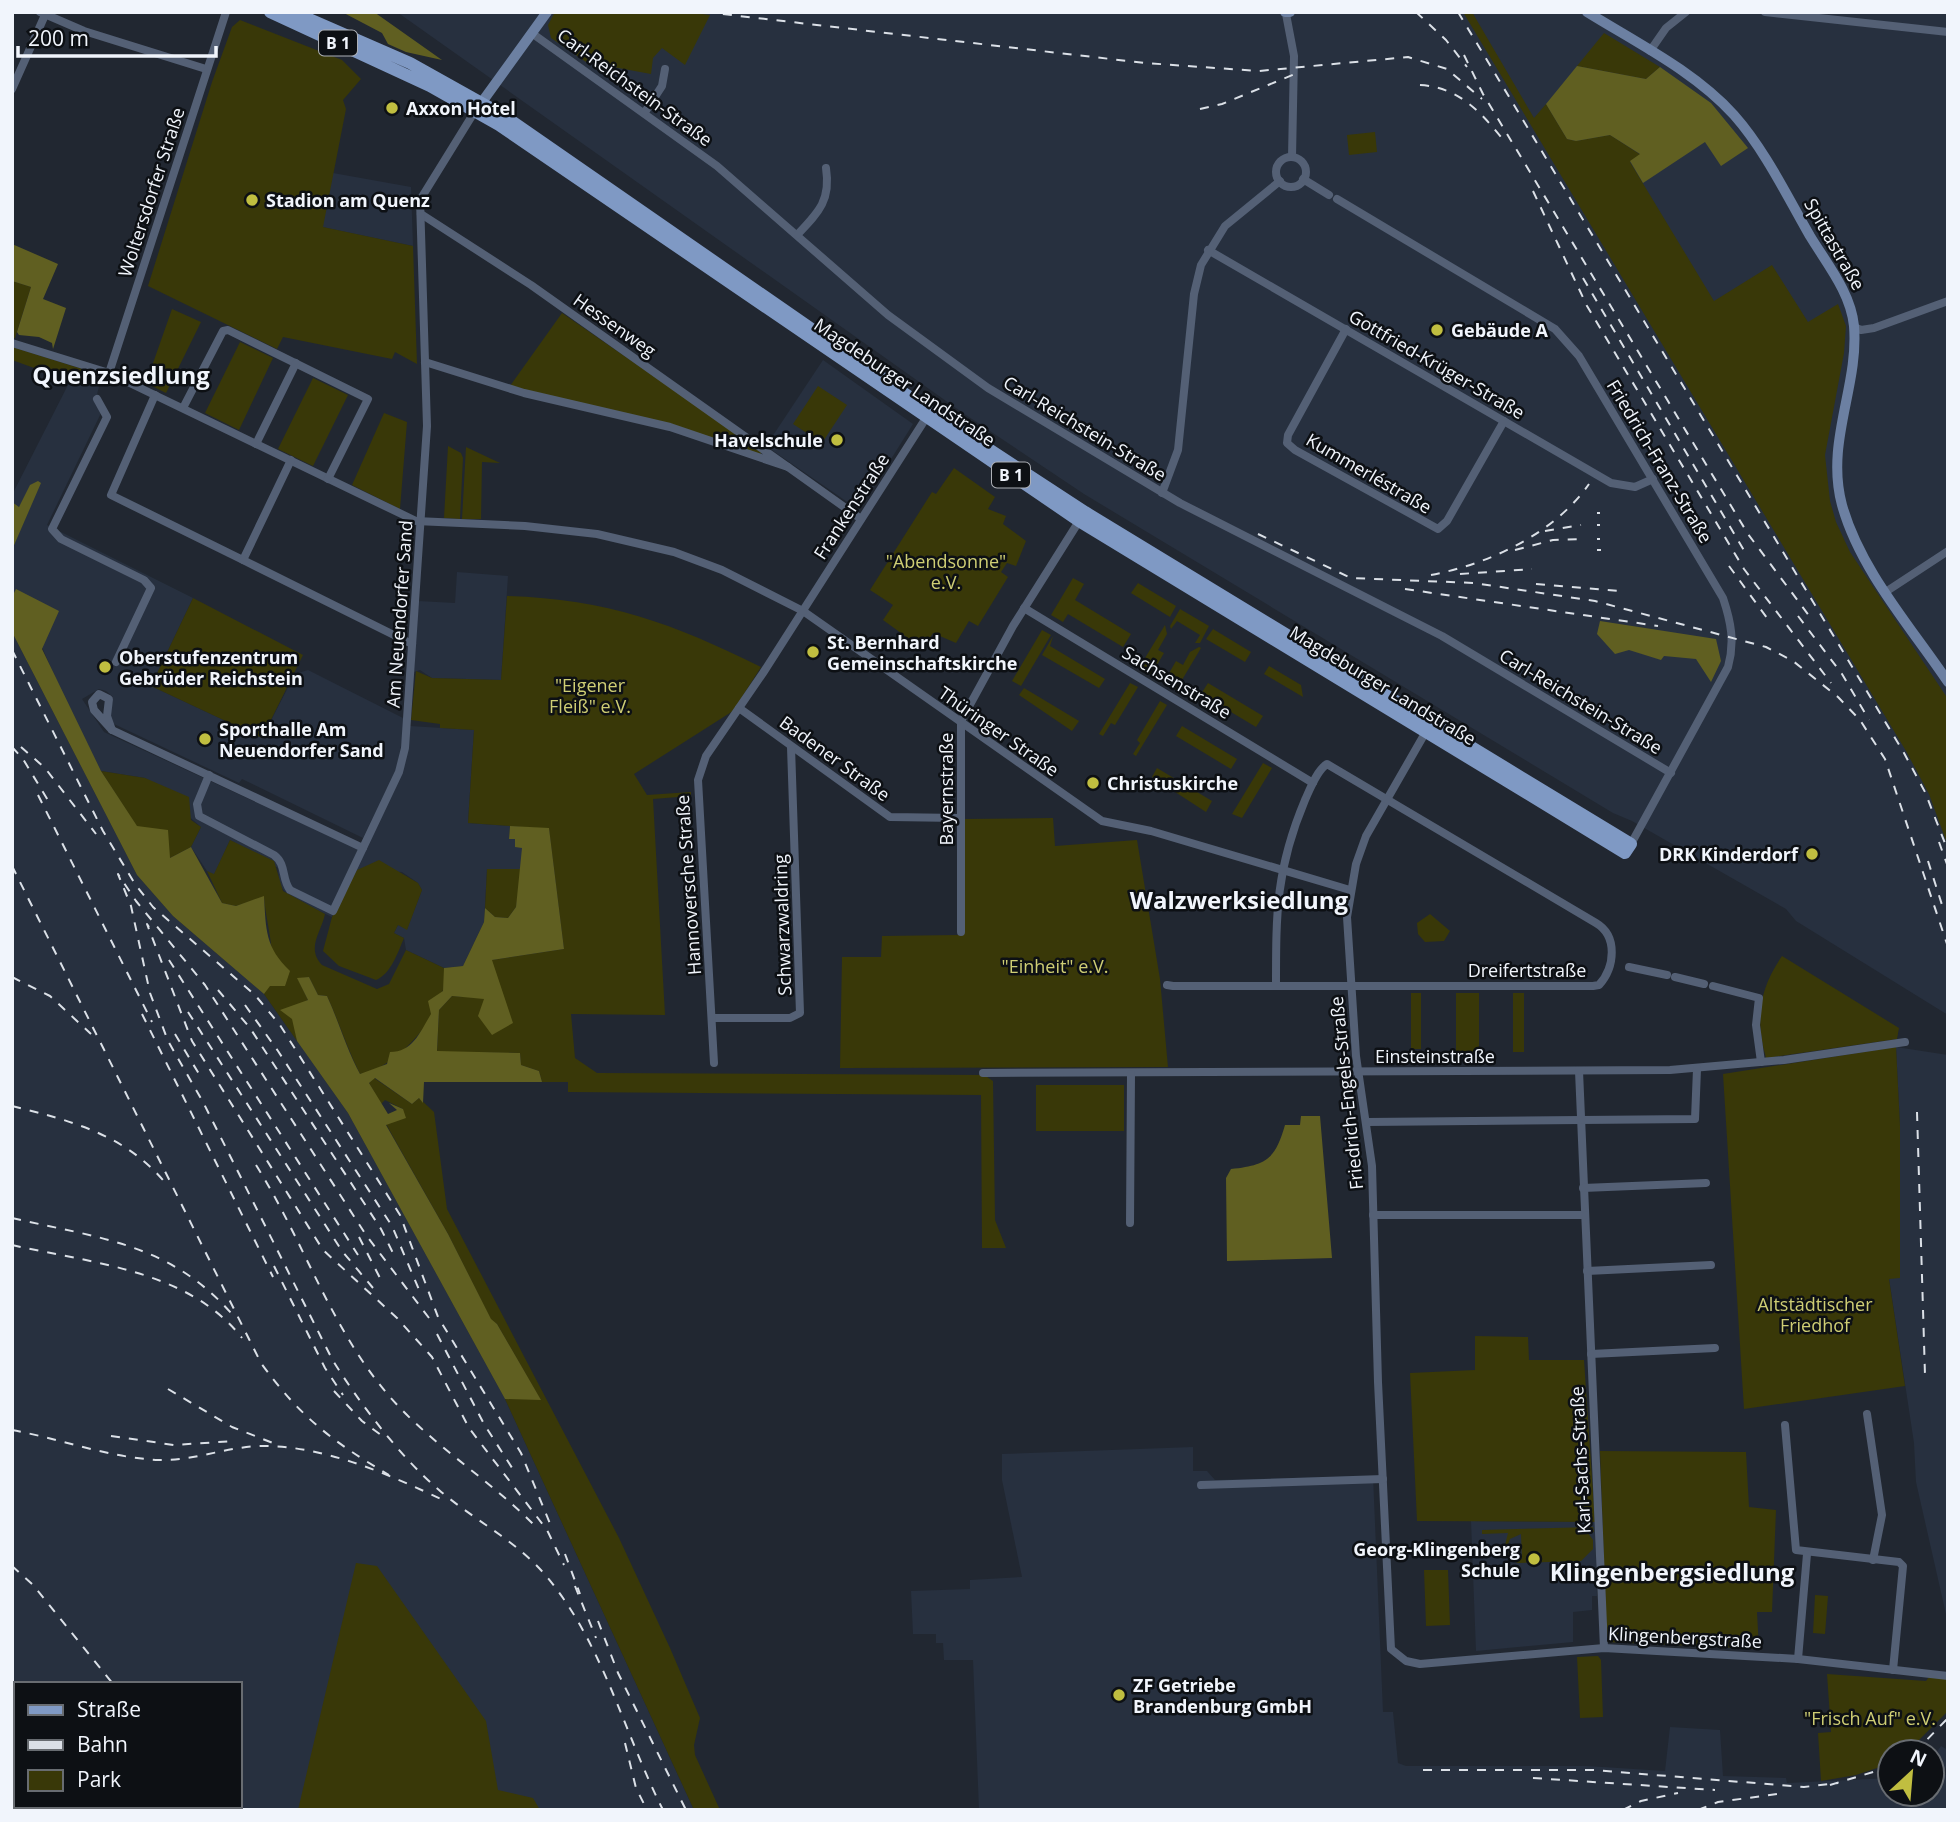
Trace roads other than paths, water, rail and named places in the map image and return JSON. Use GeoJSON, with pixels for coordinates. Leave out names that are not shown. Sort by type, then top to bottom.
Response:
{"type":"FeatureCollection","features":[{"type":"Feature","properties":{"kind":"main road","name":"Magdeburger Landstraße"},"geometry":{"type":"LineString","coordinates":[[270,12],[479,107],[926,418],[1628,848]]}},
{"type":"Feature","properties":{"kind":"main road","name":"Magdeburger Landstraße"},"geometry":{"type":"LineString","coordinates":[[293,12],[410,63],[479,107],[1082,516]]}},
{"type":"Feature","properties":{"kind":"street"},"geometry":{"type":"LineString","coordinates":[[479,107],[547,12]]}},
{"type":"Feature","properties":{"kind":"street","name":"Spittastraße"},"geometry":{"type":"LineString","coordinates":[[1587,12],[1705,87],[1743,125],[1844,292],[1854,327],[1853,353],[1838,440],[1839,485],[1855,542],[1948,682]]}},
{"type":"Feature","properties":{"kind":"street"},"geometry":{"type":"LineString","coordinates":[[1650,51],[1666,28],[1686,12]]}},
{"type":"Feature","properties":{"kind":"street"},"geometry":{"type":"LineString","coordinates":[[1765,12],[1948,32]]}},
{"type":"Feature","properties":{"kind":"street"},"geometry":{"type":"LineString","coordinates":[[12,89],[43,13],[85,31],[206,69]]}},
{"type":"Feature","properties":{"kind":"street"},"geometry":{"type":"LineString","coordinates":[[1287,13],[1294,56],[1292,156]]}},
{"type":"Feature","properties":{"kind":"street","name":"Woltersdorfer Straße"},"geometry":{"type":"LineString","coordinates":[[109,373],[206,69],[226,15]]}},
{"type":"Feature","properties":{"kind":"street","name":"Carl-Reichstein-Straße"},"geometry":{"type":"LineString","coordinates":[[533,34],[645,112],[798,234],[888,315],[943,358],[1162,493],[1413,620],[1671,773]]}},
{"type":"Feature","properties":{"kind":"street"},"geometry":{"type":"LineString","coordinates":[[645,112],[662,86],[665,69]]}},
{"type":"Feature","properties":{"kind":"street","name":"Am Neuendorfer Sand"},"geometry":{"type":"LineString","coordinates":[[209,775],[197,804],[199,816],[274,855],[283,865],[286,884],[290,890],[333,911],[399,772],[405,748],[427,426],[421,214],[424,190],[479,107]]}},
{"type":"Feature","properties":{"kind":"street"},"geometry":{"type":"LineString","coordinates":[[1292,156],[1304,164],[1303,179],[1290,186],[1280,181],[1277,173],[1279,166],[1292,156]]}},
{"type":"Feature","properties":{"kind":"street"},"geometry":{"type":"LineString","coordinates":[[798,234],[817,214],[825,200],[829,186],[826,168]]}},
{"type":"Feature","properties":{"kind":"street","name":"Friedrich-Franz-Straße"},"geometry":{"type":"LineString","coordinates":[[1303,179],[1555,329],[1579,356],[1723,598],[1730,623],[1732,650],[1721,682],[1628,848]]}},
{"type":"Feature","properties":{"kind":"street"},"geometry":{"type":"LineString","coordinates":[[1162,493],[1178,450],[1194,294],[1208,250],[1231,220],[1280,181]]}},
{"type":"Feature","properties":{"kind":"street","name":"Hessenweg"},"geometry":{"type":"LineString","coordinates":[[421,214],[531,285],[861,519]]}},
{"type":"Feature","properties":{"kind":"street","name":"Gottfried-Krüger-Straße"},"geometry":{"type":"LineString","coordinates":[[1208,250],[1619,486],[1635,487],[1653,479]]}},
{"type":"Feature","properties":{"kind":"street"},"geometry":{"type":"LineString","coordinates":[[1854,327],[1861,330],[1874,328],[1948,301]]}},
{"type":"Feature","properties":{"kind":"street"},"geometry":{"type":"LineString","coordinates":[[183,408],[223,331],[228,330],[296,363],[368,399],[328,479]]}},
{"type":"Feature","properties":{"kind":"street","name":"Kummerléstraße"},"geometry":{"type":"LineString","coordinates":[[1346,330],[1288,435],[1287,443],[1295,450],[1438,529],[1447,521],[1504,422]]}},
{"type":"Feature","properties":{"kind":"street","name":"Thüringer Straße"},"geometry":{"type":"LineString","coordinates":[[12,343],[109,373],[421,523],[560,529],[628,540],[722,570],[803,611],[1102,821],[1151,831],[1350,890]]}},
{"type":"Feature","properties":{"kind":"street","name":"Hessenweg"},"geometry":{"type":"LineString","coordinates":[[425,362],[514,391],[670,427],[788,467]]}},
{"type":"Feature","properties":{"kind":"street"},"geometry":{"type":"LineString","coordinates":[[256,444],[296,363]]}},
{"type":"Feature","properties":{"kind":"street"},"geometry":{"type":"LineString","coordinates":[[155,395],[111,495],[412,644]]}},
{"type":"Feature","properties":{"kind":"street"},"geometry":{"type":"LineString","coordinates":[[97,399],[107,417],[52,530],[61,539],[144,580],[151,588],[117,662]]}},
{"type":"Feature","properties":{"kind":"street","name":"Frankenstraße"},"geometry":{"type":"LineString","coordinates":[[803,611],[926,418]]}},
{"type":"Feature","properties":{"kind":"street"},"geometry":{"type":"LineString","coordinates":[[243,560],[291,460]]}},
{"type":"Feature","properties":{"kind":"street","name":"Bayernstraße"},"geometry":{"type":"LineString","coordinates":[[961,932],[960,818],[962,724],[965,708],[1082,516]]}},
{"type":"Feature","properties":{"kind":"street"},"geometry":{"type":"LineString","coordinates":[[1886,592],[1948,551]]}},
{"type":"Feature","properties":{"kind":"street","name":"Sachsenstraße"},"geometry":{"type":"LineString","coordinates":[[1024,608],[1313,783]]}},
{"type":"Feature","properties":{"kind":"street","name":"Hannoversche Straße"},"geometry":{"type":"LineString","coordinates":[[714,1063],[698,780],[706,756],[803,611]]}},
{"type":"Feature","properties":{"kind":"street","name":"Badener Straße"},"geometry":{"type":"LineString","coordinates":[[739,708],[893,819],[960,818]]}},
{"type":"Feature","properties":{"kind":"street","name":"Friedrich-Engels-Straße"},"geometry":{"type":"LineString","coordinates":[[1420,1664],[1406,1661],[1391,1649],[1373,1215],[1367,1122],[1350,986],[1347,917],[1350,890],[1361,850],[1386,799],[1429,727]]}},
{"type":"Feature","properties":{"kind":"street"},"geometry":{"type":"LineString","coordinates":[[112,730],[363,848]]}},
{"type":"Feature","properties":{"kind":"street","name":"Schwarzwaldring"},"geometry":{"type":"LineString","coordinates":[[712,1018],[790,1018],[800,1013],[791,747]]}},
{"type":"Feature","properties":{"kind":"street","name":"Dreifertstraße"},"geometry":{"type":"LineString","coordinates":[[1313,783],[1323,765],[1329,764],[1602,927],[1612,940],[1610,962],[1601,983],[1593,986],[1350,986]]}},
{"type":"Feature","properties":{"kind":"street"},"geometry":{"type":"LineString","coordinates":[[1276,986],[1277,911],[1282,870],[1296,821],[1313,783]]}},
{"type":"Feature","properties":{"kind":"street"},"geometry":{"type":"LineString","coordinates":[[1610,962],[1619,964]]}},
{"type":"Feature","properties":{"kind":"street"},"geometry":{"type":"LineString","coordinates":[[1629,967],[1759,998],[1756,1025],[1761,1062]]}},
{"type":"Feature","properties":{"kind":"street"},"geometry":{"type":"LineString","coordinates":[[1167,985],[1350,986]]}},
{"type":"Feature","properties":{"kind":"street","name":"Einsteinstraße"},"geometry":{"type":"LineString","coordinates":[[983,1073],[1697,1069],[1905,1042]]}},
{"type":"Feature","properties":{"kind":"street"},"geometry":{"type":"LineString","coordinates":[[1367,1122],[1695,1119],[1697,1069]]}},
{"type":"Feature","properties":{"kind":"street","name":"Karl-Sachs-Straße"},"geometry":{"type":"LineString","coordinates":[[1579,1071],[1604,1648]]}},
{"type":"Feature","properties":{"kind":"street"},"geometry":{"type":"LineString","coordinates":[[1130,1223],[1131,1074]]}},
{"type":"Feature","properties":{"kind":"street"},"geometry":{"type":"LineString","coordinates":[[1583,1188],[1706,1183]]}},
{"type":"Feature","properties":{"kind":"street"},"geometry":{"type":"LineString","coordinates":[[1373,1215],[1585,1215]]}},
{"type":"Feature","properties":{"kind":"street"},"geometry":{"type":"LineString","coordinates":[[1587,1271],[1711,1265]]}},
{"type":"Feature","properties":{"kind":"street"},"geometry":{"type":"LineString","coordinates":[[1591,1354],[1715,1348]]}},
{"type":"Feature","properties":{"kind":"street"},"geometry":{"type":"LineString","coordinates":[[1867,1414],[1882,1515],[1873,1560]]}},
{"type":"Feature","properties":{"kind":"street"},"geometry":{"type":"LineString","coordinates":[[1785,1425],[1796,1550],[1807,1554],[1899,1562],[1903,1566],[1893,1670]]}},
{"type":"Feature","properties":{"kind":"street"},"geometry":{"type":"LineString","coordinates":[[1201,1485],[1383,1479]]}},
{"type":"Feature","properties":{"kind":"street"},"geometry":{"type":"LineString","coordinates":[[1798,1659],[1807,1554]]}},
{"type":"Feature","properties":{"kind":"street","name":"Klingenbergstraße"},"geometry":{"type":"LineString","coordinates":[[1420,1664],[1604,1648],[1798,1659],[1948,1675]]}},
{"type":"Feature","properties":{"kind":"railway"},"geometry":{"type":"LineString","coordinates":[[705,12],[1145,63],[1259,71],[1408,57],[1447,69],[1482,99]]}},
{"type":"Feature","properties":{"kind":"railway"},"geometry":{"type":"LineString","coordinates":[[1416,12],[1446,40],[1467,67]]}},
{"type":"Feature","properties":{"kind":"railway"},"geometry":{"type":"LineString","coordinates":[[1458,12],[1904,753],[1925,792],[1948,851]]}},
{"type":"Feature","properties":{"kind":"railway"},"geometry":{"type":"LineString","coordinates":[[1464,55],[1483,94],[1748,534],[1813,621]]}},
{"type":"Feature","properties":{"kind":"railway"},"geometry":{"type":"LineString","coordinates":[[1200,109],[1222,104],[1295,74]]}},
{"type":"Feature","properties":{"kind":"railway"},"geometry":{"type":"LineString","coordinates":[[1420,85],[1456,95],[1475,109],[1501,137]]}},
{"type":"Feature","properties":{"kind":"railway"},"geometry":{"type":"LineString","coordinates":[[1533,191],[1587,306],[1744,569],[1831,683]]}},
{"type":"Feature","properties":{"kind":"railway"},"geometry":{"type":"LineString","coordinates":[[1583,278],[1745,552]]}},
{"type":"Feature","properties":{"kind":"railway"},"geometry":{"type":"LineString","coordinates":[[1431,575],[1475,563],[1519,544],[1558,518],[1589,484]]}},
{"type":"Feature","properties":{"kind":"railway"},"geometry":{"type":"LineString","coordinates":[[1545,531],[1581,525]]}},
{"type":"Feature","properties":{"kind":"railway"},"geometry":{"type":"LineString","coordinates":[[1258,534],[1351,578],[1474,583],[1595,601],[1766,647],[1793,661],[1838,697],[1860,720],[1885,759],[1948,947]]}},
{"type":"Feature","properties":{"kind":"railway"},"geometry":{"type":"LineString","coordinates":[[1515,550],[1553,540],[1582,539]]}},
{"type":"Feature","properties":{"kind":"railway"},"geometry":{"type":"LineString","coordinates":[[1729,566],[1770,622]]}},
{"type":"Feature","properties":{"kind":"railway"},"geometry":{"type":"LineString","coordinates":[[1460,574],[1532,569]]}},
{"type":"Feature","properties":{"kind":"railway"},"geometry":{"type":"LineString","coordinates":[[1536,584],[1620,591]]}},
{"type":"Feature","properties":{"kind":"railway"},"geometry":{"type":"LineString","coordinates":[[1405,589],[1658,626]]}},
{"type":"Feature","properties":{"kind":"railway"},"geometry":{"type":"LineString","coordinates":[[1798,616],[1842,674],[1869,720]]}},
{"type":"Feature","properties":{"kind":"railway"},"geometry":{"type":"LineString","coordinates":[[12,650],[103,831],[135,884],[153,907],[255,995],[280,1025],[400,1215],[438,1317],[521,1453],[551,1526]]}},
{"type":"Feature","properties":{"kind":"railway"},"geometry":{"type":"LineString","coordinates":[[12,747],[23,759],[49,802]]}},
{"type":"Feature","properties":{"kind":"railway"},"geometry":{"type":"LineString","coordinates":[[21,747],[45,768],[96,834]]}},
{"type":"Feature","properties":{"kind":"railway"},"geometry":{"type":"LineString","coordinates":[[38,795],[152,1022]]}},
{"type":"Feature","properties":{"kind":"railway"},"geometry":{"type":"LineString","coordinates":[[1939,842],[1948,867]]}},
{"type":"Feature","properties":{"kind":"railway"},"geometry":{"type":"LineString","coordinates":[[1928,861],[1943,908]]}},
{"type":"Feature","properties":{"kind":"railway"},"geometry":{"type":"LineString","coordinates":[[12,866],[261,1363],[290,1399],[319,1427],[389,1475]]}},
{"type":"Feature","properties":{"kind":"railway"},"geometry":{"type":"LineString","coordinates":[[429,1318],[366,1235],[205,985],[136,901],[118,874],[131,906],[150,993],[168,1041],[203,1102],[332,1359],[367,1410],[410,1462],[453,1501],[509,1541],[547,1577],[566,1603],[598,1660],[663,1810]]}},
{"type":"Feature","properties":{"kind":"railway"},"geometry":{"type":"LineString","coordinates":[[149,927],[147,924],[192,1041],[323,1250],[397,1318],[432,1357],[469,1428],[547,1530],[564,1565]]}},
{"type":"Feature","properties":{"kind":"railway"},"geometry":{"type":"LineString","coordinates":[[169,960],[358,1255]]}},
{"type":"Feature","properties":{"kind":"railway"},"geometry":{"type":"LineString","coordinates":[[12,977],[50,996],[91,1034]]}},
{"type":"Feature","properties":{"kind":"railway"},"geometry":{"type":"LineString","coordinates":[[218,990],[250,1028],[381,1229],[394,1255]]}},
{"type":"Feature","properties":{"kind":"railway"},"geometry":{"type":"LineString","coordinates":[[245,1005],[392,1226],[420,1292]]}},
{"type":"Feature","properties":{"kind":"railway"},"geometry":{"type":"LineString","coordinates":[[188,1012],[342,1251],[373,1288]]}},
{"type":"Feature","properties":{"kind":"railway"},"geometry":{"type":"LineString","coordinates":[[142,1014],[273,1277]]}},
{"type":"Feature","properties":{"kind":"railway"},"geometry":{"type":"LineString","coordinates":[[175,1034],[202,1079]]}},
{"type":"Feature","properties":{"kind":"railway"},"geometry":{"type":"LineString","coordinates":[[12,1106],[97,1132],[134,1154],[167,1185]]}},
{"type":"Feature","properties":{"kind":"railway"},"geometry":{"type":"LineString","coordinates":[[1917,1112],[1925,1375]]}},
{"type":"Feature","properties":{"kind":"railway"},"geometry":{"type":"LineString","coordinates":[[256,1165],[334,1313],[369,1370],[390,1397],[424,1431],[499,1492],[534,1525]]}},
{"type":"Feature","properties":{"kind":"railway"},"geometry":{"type":"LineString","coordinates":[[12,1218],[103,1238],[157,1257],[183,1271],[231,1313]]}},
{"type":"Feature","properties":{"kind":"railway"},"geometry":{"type":"LineString","coordinates":[[359,1237],[382,1282]]}},
{"type":"Feature","properties":{"kind":"railway"},"geometry":{"type":"LineString","coordinates":[[12,1245],[106,1264],[167,1283],[195,1297],[220,1315],[242,1338]]}},
{"type":"Feature","properties":{"kind":"railway"},"geometry":{"type":"LineString","coordinates":[[274,1266],[325,1368],[343,1395]]}},
{"type":"Feature","properties":{"kind":"railway"},"geometry":{"type":"LineString","coordinates":[[437,1334],[484,1424],[516,1474]]}},
{"type":"Feature","properties":{"kind":"railway"},"geometry":{"type":"LineString","coordinates":[[168,1389],[232,1427],[273,1443]]}},
{"type":"Feature","properties":{"kind":"railway"},"geometry":{"type":"LineString","coordinates":[[334,1391],[362,1421],[385,1438]]}},
{"type":"Feature","properties":{"kind":"railway"},"geometry":{"type":"LineString","coordinates":[[12,1430],[141,1459],[172,1460],[260,1446],[307,1450],[378,1471],[443,1500]]}},
{"type":"Feature","properties":{"kind":"railway"},"geometry":{"type":"LineString","coordinates":[[111,1436],[174,1445],[234,1441]]}},
{"type":"Feature","properties":{"kind":"railway"},"geometry":{"type":"LineString","coordinates":[[565,1554],[580,1594]]}},
{"type":"Feature","properties":{"kind":"railway"},"geometry":{"type":"LineString","coordinates":[[12,1566],[33,1585],[111,1682]]}},
{"type":"Feature","properties":{"kind":"railway"},"geometry":{"type":"LineString","coordinates":[[575,1586],[596,1638]]}},
{"type":"Feature","properties":{"kind":"railway"},"geometry":{"type":"LineString","coordinates":[[598,1621],[618,1673],[686,1810]]}},
{"type":"Feature","properties":{"kind":"railway"},"geometry":{"type":"LineString","coordinates":[[1929,1738],[1948,1718]]}},
{"type":"Feature","properties":{"kind":"railway"},"geometry":{"type":"LineString","coordinates":[[625,1743],[636,1788],[647,1810]]}},
{"type":"Feature","properties":{"kind":"railway"},"geometry":{"type":"LineString","coordinates":[[1423,1770],[1593,1770],[1804,1787],[1838,1783]]}},
{"type":"Feature","properties":{"kind":"railway"},"geometry":{"type":"LineString","coordinates":[[1830,1785],[1876,1771]]}},
{"type":"Feature","properties":{"kind":"railway"},"geometry":{"type":"LineString","coordinates":[[1533,1778],[1715,1790]]}},
{"type":"Feature","properties":{"kind":"railway"},"geometry":{"type":"LineString","coordinates":[[1623,1810],[1641,1801],[1678,1793]]}},
{"type":"Feature","properties":{"kind":"railway"},"geometry":{"type":"LineString","coordinates":[[1698,1810],[1718,1802],[1785,1793]]}},
{"type":"Feature","properties":{"kind":"place","name":"Axxon Hotel"},"geometry":{"type":"Point","coordinates":[392,108]}},
{"type":"Feature","properties":{"kind":"place","name":"Stadion am Quenz"},"geometry":{"type":"Point","coordinates":[252,200]}},
{"type":"Feature","properties":{"kind":"place","name":"Gebäude A"},"geometry":{"type":"Point","coordinates":[1437,330]}},
{"type":"Feature","properties":{"kind":"place","name":"Havelschule"},"geometry":{"type":"Point","coordinates":[837,440]}},
{"type":"Feature","properties":{"kind":"place","name":"St. Bernhard Gemeinschaftskirche"},"geometry":{"type":"Point","coordinates":[813,652]}},
{"type":"Feature","properties":{"kind":"place","name":"Oberstufenzentrum Gebrüder Reichstein"},"geometry":{"type":"Point","coordinates":[105,667]}},
{"type":"Feature","properties":{"kind":"place","name":"Sporthalle Am Neuendorfer Sand"},"geometry":{"type":"Point","coordinates":[205,739]}},
{"type":"Feature","properties":{"kind":"place","name":"Christuskirche"},"geometry":{"type":"Point","coordinates":[1093,783]}},
{"type":"Feature","properties":{"kind":"place","name":"DRK Kinderdorf"},"geometry":{"type":"Point","coordinates":[1812,854]}},
{"type":"Feature","properties":{"kind":"place","name":"Georg-Klingenberg Schule"},"geometry":{"type":"Point","coordinates":[1534,1559]}},
{"type":"Feature","properties":{"kind":"place","name":"ZF Getriebe Brandenburg GmbH"},"geometry":{"type":"Point","coordinates":[1119,1695]}},
{"type":"Feature","properties":{"kind":"district","name":"Quenzsiedlung"},"geometry":{"type":"Point","coordinates":[121,374]}},
{"type":"Feature","properties":{"kind":"district","name":"Walzwerksiedlung"},"geometry":{"type":"Point","coordinates":[1239,899]}},
{"type":"Feature","properties":{"kind":"district","name":"Klingenbergsiedlung"},"geometry":{"type":"Point","coordinates":[1672,1571]}},
{"type":"Feature","properties":{"kind":"park label","name":"\"Abendsonne\" e.V."},"geometry":{"type":"Point","coordinates":[946,571]}},
{"type":"Feature","properties":{"kind":"park label","name":"\"Eigener Fleiß\" e.V."},"geometry":{"type":"Point","coordinates":[590,695]}},
{"type":"Feature","properties":{"kind":"park label","name":"\"Einheit\" e.V."},"geometry":{"type":"Point","coordinates":[1055,966]}},
{"type":"Feature","properties":{"kind":"park label","name":"Altstädtischer Friedhof"},"geometry":{"type":"Point","coordinates":[1815,1314]}},
{"type":"Feature","properties":{"kind":"park label","name":"\"Frisch Auf\" e.V."},"geometry":{"type":"Point","coordinates":[1870,1718]}}]}
